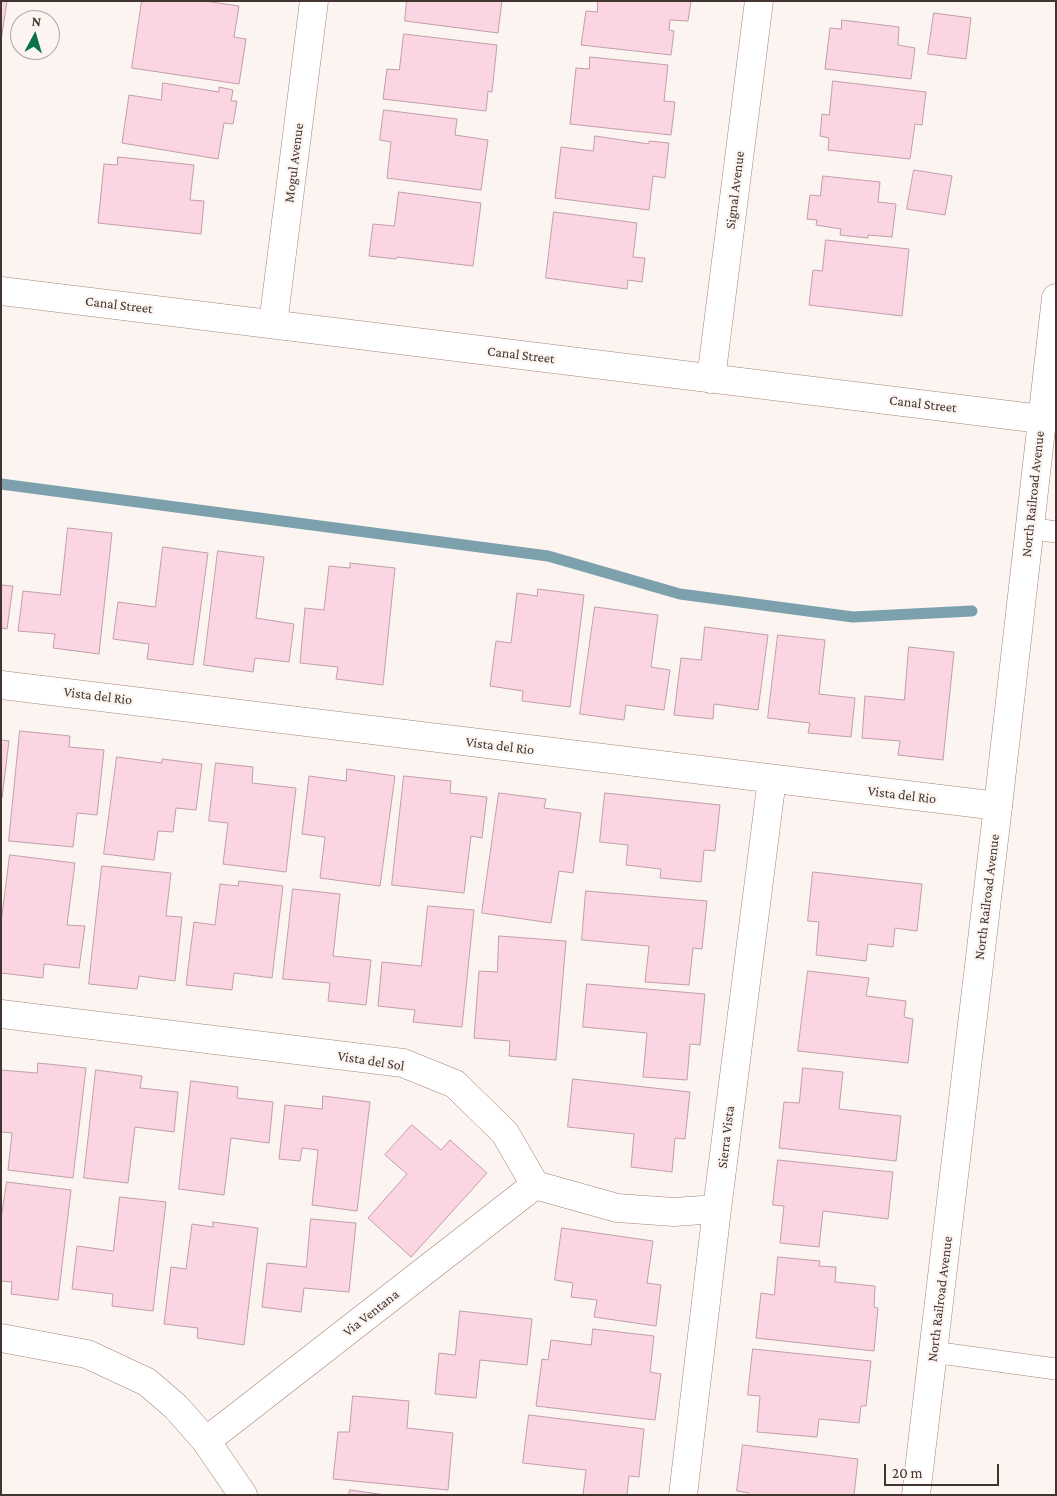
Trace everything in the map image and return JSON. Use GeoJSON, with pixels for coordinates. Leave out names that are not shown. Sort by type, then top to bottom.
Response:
{"type":"FeatureCollection","features":[{"type":"Feature","properties":{"kind":"street","name":"Mogul Avenue"},"geometry":{"type":"LineString","coordinates":[[273,324],[314,1]]}},
{"type":"Feature","properties":{"kind":"street","name":"Signal Avenue"},"geometry":{"type":"LineString","coordinates":[[711,378],[759,1]]}},
{"type":"Feature","properties":{"kind":"street","name":"Canal Street"},"geometry":{"type":"LineString","coordinates":[[1,291],[1041,419]]}},
{"type":"Feature","properties":{"kind":"street","name":"North Railroad Avenue"},"geometry":{"type":"LineString","coordinates":[[916,1495],[998,806],[1043,530],[1041,419],[1056,298]]}},
{"type":"Feature","properties":{"kind":"street","name":"Vista del Rio"},"geometry":{"type":"LineString","coordinates":[[1,685],[998,806]]}},
{"type":"Feature","properties":{"kind":"street","name":"Sierra Vista"},"geometry":{"type":"LineString","coordinates":[[683,1495],[717,1209],[772,779]]}},
{"type":"Feature","properties":{"kind":"street","name":"Vista del Sol"},"geometry":{"type":"LineString","coordinates":[[1,1014],[403,1064],[455,1084],[505,1133],[535,1185]]}},
{"type":"Feature","properties":{"kind":"street"},"geometry":{"type":"LineString","coordinates":[[535,1185],[617,1208],[674,1212],[717,1209]]}},
{"type":"Feature","properties":{"kind":"street","name":"Via Ventana"},"geometry":{"type":"LineString","coordinates":[[206,1441],[535,1185]]}},
{"type":"Feature","properties":{"kind":"street"},"geometry":{"type":"LineString","coordinates":[[1,1338],[86,1354],[147,1382],[176,1407],[206,1441],[243,1495]]}},
{"type":"Feature","properties":{"kind":"lane"},"geometry":{"type":"LineString","coordinates":[[933,1352],[1056,1369]]}},
{"type":"Feature","properties":{"kind":"building"},"geometry":{"type":"Polygon","coordinates":[[[1,1],[7,1],[1,41],[1,1]]]}},
{"type":"Feature","properties":{"kind":"building"},"geometry":{"type":"Polygon","coordinates":[[[142,1],[205,1],[239,6],[234,37],[246,39],[239,84],[132,68],[142,1]]]}},
{"type":"Feature","properties":{"kind":"building"},"geometry":{"type":"Polygon","coordinates":[[[407,1],[502,1],[498,33],[405,21],[407,1]]]}},
{"type":"Feature","properties":{"kind":"building"},"geometry":{"type":"Polygon","coordinates":[[[598,1],[691,1],[688,21],[670,20],[669,30],[674,31],[671,55],[581,45],[586,11],[597,12],[598,1]]]}},
{"type":"Feature","properties":{"kind":"building"},"geometry":{"type":"Polygon","coordinates":[[[934,13],[971,18],[966,59],[928,54],[934,13]]]}},
{"type":"Feature","properties":{"kind":"building"},"geometry":{"type":"Polygon","coordinates":[[[842,20],[899,27],[898,45],[915,48],[911,79],[825,69],[830,28],[841,29],[842,20]]]}},
{"type":"Feature","properties":{"kind":"building"},"geometry":{"type":"Polygon","coordinates":[[[404,34],[497,45],[492,92],[488,91],[486,111],[383,99],[387,69],[399,70],[404,34]]]}},
{"type":"Feature","properties":{"kind":"building"},"geometry":{"type":"Polygon","coordinates":[[[590,57],[668,65],[664,101],[675,102],[671,135],[570,124],[576,68],[589,69],[590,57]]]}},
{"type":"Feature","properties":{"kind":"building"},"geometry":{"type":"Polygon","coordinates":[[[833,81],[926,92],[922,125],[915,124],[910,159],[828,150],[829,138],[820,136],[822,114],[829,115],[833,81]]]}},
{"type":"Feature","properties":{"kind":"building"},"geometry":{"type":"Polygon","coordinates":[[[163,83],[219,92],[219,87],[233,90],[231,101],[237,101],[233,124],[224,123],[218,159],[122,143],[129,95],[161,100],[163,83]]]}},
{"type":"Feature","properties":{"kind":"building"},"geometry":{"type":"Polygon","coordinates":[[[384,110],[457,119],[455,135],[488,140],[481,190],[387,178],[391,142],[380,140],[384,110]]]}},
{"type":"Feature","properties":{"kind":"building"},"geometry":{"type":"Polygon","coordinates":[[[595,136],[649,144],[649,141],[669,143],[665,178],[653,176],[649,210],[555,198],[561,147],[593,151],[595,136]]]}},
{"type":"Feature","properties":{"kind":"building"},"geometry":{"type":"Polygon","coordinates":[[[118,157],[194,165],[190,200],[204,201],[201,234],[98,223],[104,164],[117,165],[118,157]]]}},
{"type":"Feature","properties":{"kind":"building"},"geometry":{"type":"Polygon","coordinates":[[[914,170],[952,176],[945,215],[907,209],[914,170]]]}},
{"type":"Feature","properties":{"kind":"building"},"geometry":{"type":"Polygon","coordinates":[[[823,176],[880,182],[878,202],[896,204],[892,237],[868,235],[868,238],[840,235],[841,229],[816,225],[817,220],[807,219],[810,195],[820,196],[823,176]]]}},
{"type":"Feature","properties":{"kind":"building"},"geometry":{"type":"Polygon","coordinates":[[[399,192],[481,203],[473,266],[397,257],[396,259],[369,256],[373,224],[394,226],[399,192]]]}},
{"type":"Feature","properties":{"kind":"building"},"geometry":{"type":"Polygon","coordinates":[[[554,212],[637,223],[633,257],[645,258],[642,282],[628,280],[627,289],[546,278],[554,212]]]}},
{"type":"Feature","properties":{"kind":"building"},"geometry":{"type":"Polygon","coordinates":[[[826,240],[909,249],[902,316],[809,305],[813,270],[822,271],[826,240]]]}},
{"type":"Feature","properties":{"kind":"building"},"geometry":{"type":"Polygon","coordinates":[[[68,528],[112,533],[99,654],[53,648],[55,634],[18,631],[23,591],[60,595],[68,528]]]}},
{"type":"Feature","properties":{"kind":"building"},"geometry":{"type":"Polygon","coordinates":[[[163,547],[208,553],[193,665],[147,659],[149,644],[113,639],[118,602],[155,607],[163,547]]]}},
{"type":"Feature","properties":{"kind":"building"},"geometry":{"type":"Polygon","coordinates":[[[218,551],[264,557],[256,618],[294,624],[289,662],[255,658],[253,672],[204,665],[218,551]]]}},
{"type":"Feature","properties":{"kind":"building"},"geometry":{"type":"Polygon","coordinates":[[[350,563],[395,568],[383,685],[336,679],[338,667],[300,663],[305,608],[324,610],[329,566],[350,568],[350,563]]]}},
{"type":"Feature","properties":{"kind":"building"},"geometry":{"type":"Polygon","coordinates":[[[1,585],[13,586],[7,629],[1,628],[1,585]]]}},
{"type":"Feature","properties":{"kind":"building"},"geometry":{"type":"Polygon","coordinates":[[[538,589],[584,595],[570,707],[522,701],[523,691],[490,686],[496,641],[511,643],[517,593],[537,596],[538,589]]]}},
{"type":"Feature","properties":{"kind":"building"},"geometry":{"type":"Polygon","coordinates":[[[595,607],[658,615],[651,667],[670,670],[664,710],[626,705],[624,720],[580,714],[595,607]]]}},
{"type":"Feature","properties":{"kind":"building"},"geometry":{"type":"Polygon","coordinates":[[[705,627],[768,635],[758,710],[714,704],[713,719],[674,715],[681,658],[701,660],[705,627]]]}},
{"type":"Feature","properties":{"kind":"building"},"geometry":{"type":"Polygon","coordinates":[[[778,635],[825,640],[819,694],[855,698],[851,737],[808,733],[810,723],[768,718],[778,635]]]}},
{"type":"Feature","properties":{"kind":"building"},"geometry":{"type":"Polygon","coordinates":[[[909,647],[954,652],[943,760],[898,755],[900,741],[862,738],[865,696],[904,700],[909,647]]]}},
{"type":"Feature","properties":{"kind":"building"},"geometry":{"type":"Polygon","coordinates":[[[20,731],[70,736],[69,747],[104,750],[97,815],[77,813],[73,847],[9,841],[20,731]]]}},
{"type":"Feature","properties":{"kind":"building"},"geometry":{"type":"Polygon","coordinates":[[[1,740],[9,741],[2,798],[1,798],[1,740]]]}},
{"type":"Feature","properties":{"kind":"building"},"geometry":{"type":"Polygon","coordinates":[[[117,757],[162,763],[162,759],[202,764],[196,810],[176,808],[173,832],[158,831],[154,860],[104,854],[117,757]]]}},
{"type":"Feature","properties":{"kind":"building"},"geometry":{"type":"Polygon","coordinates":[[[216,763],[253,767],[252,783],[296,788],[286,872],[223,864],[228,823],[209,821],[216,763]]]}},
{"type":"Feature","properties":{"kind":"building"},"geometry":{"type":"Polygon","coordinates":[[[347,769],[395,776],[380,886],[320,878],[325,837],[302,834],[309,776],[346,781],[347,769]]]}},
{"type":"Feature","properties":{"kind":"building"},"geometry":{"type":"Polygon","coordinates":[[[404,776],[451,781],[450,793],[487,797],[482,838],[471,836],[464,893],[392,885],[404,776]]]}},
{"type":"Feature","properties":{"kind":"building"},"geometry":{"type":"Polygon","coordinates":[[[499,793],[546,799],[544,808],[581,813],[573,873],[559,871],[551,923],[482,913],[499,793]]]}},
{"type":"Feature","properties":{"kind":"building"},"geometry":{"type":"Polygon","coordinates":[[[605,793],[720,805],[715,851],[704,850],[701,882],[660,878],[661,869],[626,865],[628,845],[600,842],[605,793]]]}},
{"type":"Feature","properties":{"kind":"building"},"geometry":{"type":"Polygon","coordinates":[[[10,855],[75,863],[67,925],[85,926],[79,968],[44,964],[43,978],[1,973],[1,923],[10,855]]]}},
{"type":"Feature","properties":{"kind":"building"},"geometry":{"type":"Polygon","coordinates":[[[102,866],[171,873],[166,916],[182,917],[175,981],[139,976],[137,989],[89,984],[102,866]]]}},
{"type":"Feature","properties":{"kind":"building"},"geometry":{"type":"Polygon","coordinates":[[[813,872],[922,884],[917,931],[895,928],[893,947],[868,944],[866,961],[816,955],[819,922],[808,921],[813,872]]]}},
{"type":"Feature","properties":{"kind":"building"},"geometry":{"type":"Polygon","coordinates":[[[239,881],[283,886],[272,978],[234,973],[232,990],[186,985],[194,922],[215,925],[220,884],[238,886],[239,881]]]}},
{"type":"Feature","properties":{"kind":"building"},"geometry":{"type":"Polygon","coordinates":[[[293,889],[340,894],[333,956],[371,960],[366,1005],[328,1001],[330,983],[283,979],[293,889]]]}},
{"type":"Feature","properties":{"kind":"building"},"geometry":{"type":"Polygon","coordinates":[[[586,891],[707,901],[702,949],[693,948],[689,985],[645,982],[649,946],[582,940],[586,891]]]}},
{"type":"Feature","properties":{"kind":"building"},"geometry":{"type":"Polygon","coordinates":[[[428,906],[474,910],[462,1027],[413,1022],[415,1010],[378,1006],[382,962],[421,966],[428,906]]]}},
{"type":"Feature","properties":{"kind":"building"},"geometry":{"type":"Polygon","coordinates":[[[499,936],[566,941],[556,1060],[509,1056],[510,1041],[474,1038],[479,971],[497,972],[499,936]]]}},
{"type":"Feature","properties":{"kind":"building"},"geometry":{"type":"Polygon","coordinates":[[[808,971],[869,978],[866,996],[906,1001],[904,1017],[913,1019],[908,1063],[798,1051],[808,971]]]}},
{"type":"Feature","properties":{"kind":"building"},"geometry":{"type":"Polygon","coordinates":[[[587,984],[705,994],[700,1045],[690,1044],[687,1080],[643,1077],[647,1033],[583,1027],[587,984]]]}},
{"type":"Feature","properties":{"kind":"building"},"geometry":{"type":"Polygon","coordinates":[[[38,1063],[86,1068],[73,1178],[8,1170],[12,1133],[1,1132],[1,1070],[37,1073],[38,1063]]]}},
{"type":"Feature","properties":{"kind":"building"},"geometry":{"type":"Polygon","coordinates":[[[803,1068],[843,1072],[839,1109],[901,1116],[896,1161],[779,1148],[784,1102],[799,1103],[803,1068]]]}},
{"type":"Feature","properties":{"kind":"building"},"geometry":{"type":"Polygon","coordinates":[[[96,1070],[142,1076],[140,1088],[178,1092],[174,1132],[135,1127],[128,1183],[84,1178],[96,1070]]]}},
{"type":"Feature","properties":{"kind":"building"},"geometry":{"type":"Polygon","coordinates":[[[573,1079],[690,1092],[685,1139],[675,1138],[672,1172],[631,1167],[634,1134],[568,1127],[573,1079]]]}},
{"type":"Feature","properties":{"kind":"building"},"geometry":{"type":"Polygon","coordinates":[[[191,1081],[238,1087],[237,1098],[273,1102],[269,1143],[231,1138],[224,1195],[179,1189],[191,1081]]]}},
{"type":"Feature","properties":{"kind":"building"},"geometry":{"type":"Polygon","coordinates":[[[323,1096],[370,1102],[357,1211],[312,1205],[318,1150],[302,1148],[300,1161],[279,1159],[285,1105],[322,1109],[323,1096]]]}},
{"type":"Feature","properties":{"kind":"building"},"geometry":{"type":"Polygon","coordinates":[[[412,1125],[441,1150],[450,1140],[487,1173],[411,1257],[368,1218],[407,1174],[385,1155],[412,1125]]]}},
{"type":"Feature","properties":{"kind":"building"},"geometry":{"type":"Polygon","coordinates":[[[778,1160],[893,1172],[888,1219],[823,1211],[819,1247],[780,1243],[784,1206],[773,1205],[778,1160]]]}},
{"type":"Feature","properties":{"kind":"building"},"geometry":{"type":"Polygon","coordinates":[[[7,1182],[71,1190],[58,1300],[11,1294],[12,1282],[1,1281],[1,1219],[7,1182]]]}},
{"type":"Feature","properties":{"kind":"building"},"geometry":{"type":"Polygon","coordinates":[[[120,1197],[166,1202],[153,1311],[112,1306],[113,1294],[72,1289],[77,1246],[113,1251],[120,1197]]]}},
{"type":"Feature","properties":{"kind":"building"},"geometry":{"type":"Polygon","coordinates":[[[311,1219],[356,1223],[349,1292],[304,1288],[301,1312],[262,1307],[267,1263],[306,1267],[311,1219]]]}},
{"type":"Feature","properties":{"kind":"building"},"geometry":{"type":"Polygon","coordinates":[[[213,1222],[258,1228],[244,1345],[197,1338],[198,1328],[164,1324],[171,1267],[186,1269],[192,1224],[213,1227],[213,1222]]]}},
{"type":"Feature","properties":{"kind":"building"},"geometry":{"type":"Polygon","coordinates":[[[562,1228],[653,1241],[647,1283],[661,1285],[656,1326],[594,1317],[597,1300],[571,1297],[573,1283],[555,1280],[562,1228]]]}},
{"type":"Feature","properties":{"kind":"building"},"geometry":{"type":"Polygon","coordinates":[[[778,1257],[820,1261],[819,1266],[836,1267],[835,1282],[875,1286],[874,1307],[878,1308],[874,1351],[756,1338],[761,1293],[774,1295],[778,1257]]]}},
{"type":"Feature","properties":{"kind":"building"},"geometry":{"type":"Polygon","coordinates":[[[460,1311],[532,1319],[527,1365],[480,1360],[476,1398],[435,1394],[439,1353],[455,1355],[460,1311]]]}},
{"type":"Feature","properties":{"kind":"building"},"geometry":{"type":"Polygon","coordinates":[[[593,1329],[654,1336],[650,1372],[661,1374],[655,1420],[536,1406],[542,1359],[548,1360],[551,1340],[591,1345],[593,1329]]]}},
{"type":"Feature","properties":{"kind":"building"},"geometry":{"type":"Polygon","coordinates":[[[753,1349],[871,1361],[866,1406],[861,1406],[859,1423],[819,1419],[817,1437],[757,1432],[760,1396],[748,1395],[753,1349]]]}},
{"type":"Feature","properties":{"kind":"building"},"geometry":{"type":"Polygon","coordinates":[[[353,1396],[409,1401],[407,1428],[453,1433],[448,1490],[333,1479],[338,1432],[349,1432],[353,1396]]]}},
{"type":"Feature","properties":{"kind":"building"},"geometry":{"type":"Polygon","coordinates":[[[529,1415],[644,1429],[639,1477],[629,1476],[627,1495],[583,1495],[586,1470],[523,1463],[529,1415]]]}},
{"type":"Feature","properties":{"kind":"building"},"geometry":{"type":"Polygon","coordinates":[[[743,1445],[858,1459],[854,1495],[748,1495],[749,1493],[737,1491],[743,1445]]]}},
{"type":"Feature","properties":{"kind":"building"},"geometry":{"type":"Polygon","coordinates":[[[350,1490],[386,1495],[349,1495],[350,1490]]]}},
{"type":"Feature","properties":{"kind":"waterway"},"geometry":{"type":"LineString","coordinates":[[1,484],[548,556],[680,594],[853,617],[972,611]]}}]}
